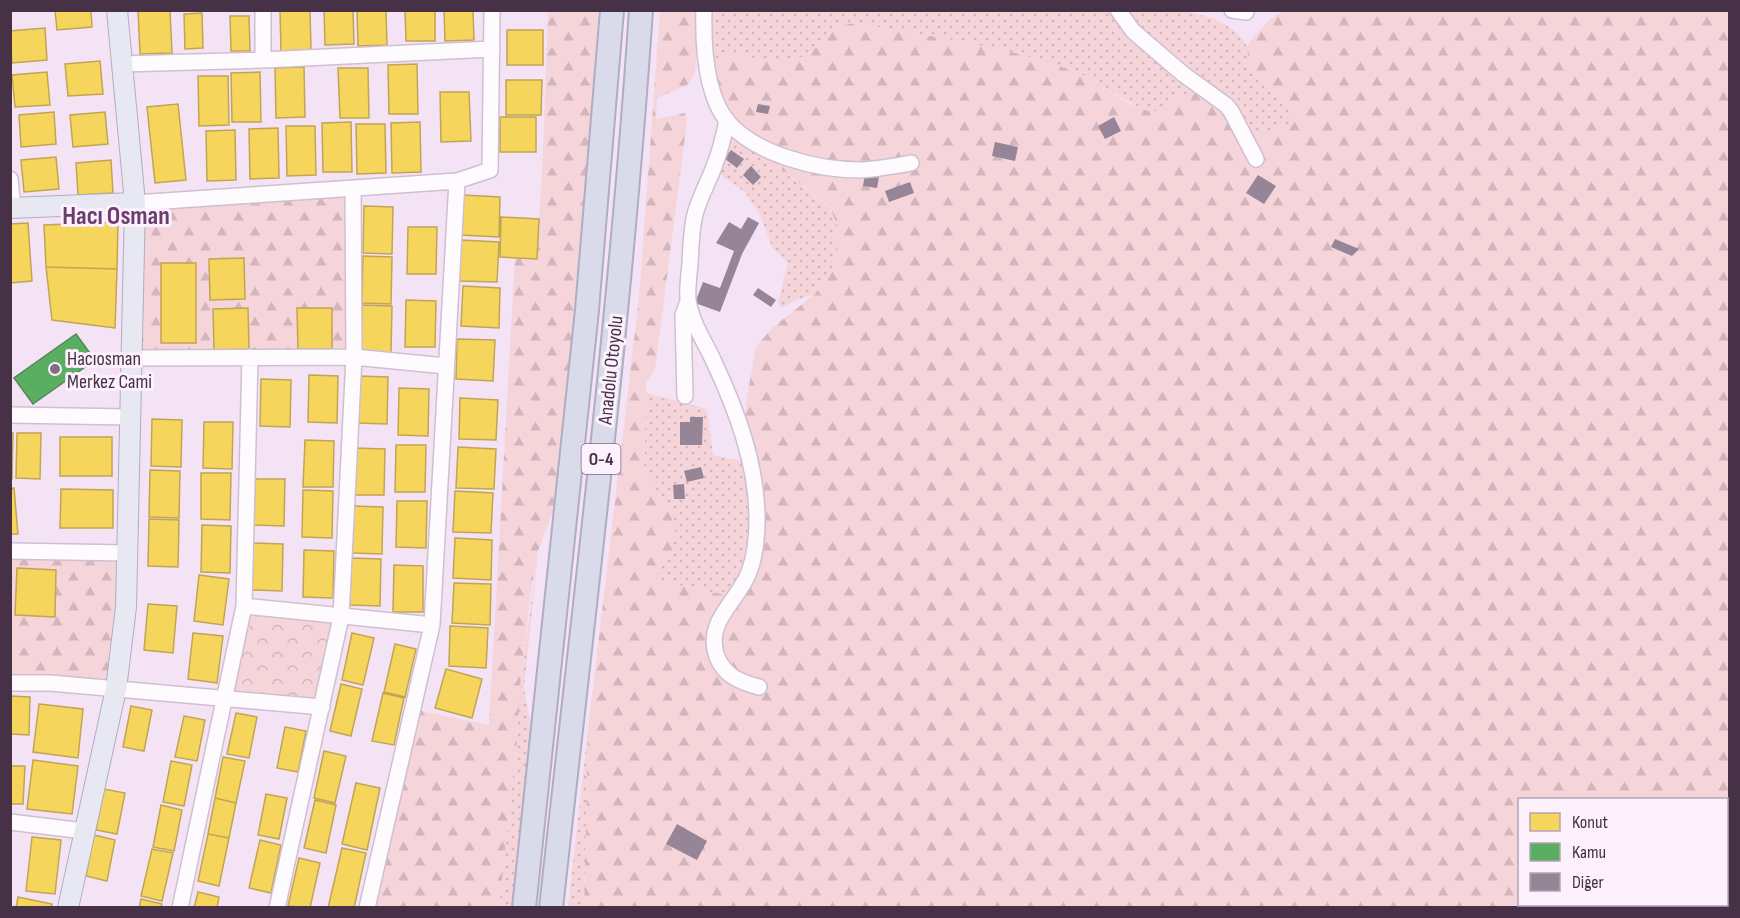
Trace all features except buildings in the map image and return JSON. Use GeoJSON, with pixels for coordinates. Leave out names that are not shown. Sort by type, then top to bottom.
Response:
{"type":"FeatureCollection","features":[{"type":"Feature","properties":{"kind":"highway","name":"Anadolu Otoyolu"},"geometry":{"type":"LineString","coordinates":[[524,908],[585,334],[612,10]]}},
{"type":"Feature","properties":{"kind":"highway","name":"Anadolu Otoyolu"},"geometry":{"type":"LineString","coordinates":[[551,908],[615,322],[632,144],[641,10]]}},
{"type":"Feature","properties":{"kind":"main road"},"geometry":{"type":"LineString","coordinates":[[68,908],[116,689],[126,607],[135,203],[117,10]]}},
{"type":"Feature","properties":{"kind":"main road"},"geometry":{"type":"LineString","coordinates":[[12,208],[135,203]]}},
{"type":"Feature","properties":{"kind":"street"},"geometry":{"type":"LineString","coordinates":[[263,10],[263,60]]}},
{"type":"Feature","properties":{"kind":"street"},"geometry":{"type":"LineString","coordinates":[[135,203],[457,181],[490,170],[492,10]]}},
{"type":"Feature","properties":{"kind":"street"},"geometry":{"type":"LineString","coordinates":[[704,10],[706,64],[712,91],[727,120],[745,136],[772,153],[828,168],[884,168],[911,163]]}},
{"type":"Feature","properties":{"kind":"street"},"geometry":{"type":"LineString","coordinates":[[1118,10],[1133,31],[1183,74],[1232,111],[1256,159]]}},
{"type":"Feature","properties":{"kind":"street"},"geometry":{"type":"LineString","coordinates":[[122,64],[492,49]]}},
{"type":"Feature","properties":{"kind":"street"},"geometry":{"type":"LineString","coordinates":[[685,396],[684,315],[688,299],[695,214],[721,148],[727,120]]}},
{"type":"Feature","properties":{"kind":"street"},"geometry":{"type":"LineString","coordinates":[[10,179],[12,208]]}},
{"type":"Feature","properties":{"kind":"street"},"geometry":{"type":"LineString","coordinates":[[367,908],[432,625],[457,181]]}},
{"type":"Feature","properties":{"kind":"street"},"geometry":{"type":"LineString","coordinates":[[277,908],[341,617],[354,357],[352,189]]}},
{"type":"Feature","properties":{"kind":"street"},"geometry":{"type":"LineString","coordinates":[[688,299],[693,318],[736,413],[753,478],[757,516],[756,547],[749,573],[713,634],[715,650],[721,665],[729,675],[741,682],[759,687]]}},
{"type":"Feature","properties":{"kind":"street"},"geometry":{"type":"LineString","coordinates":[[180,908],[244,606],[250,357]]}},
{"type":"Feature","properties":{"kind":"street"},"geometry":{"type":"LineString","coordinates":[[132,358],[354,357],[446,366]]}},
{"type":"Feature","properties":{"kind":"street"},"geometry":{"type":"LineString","coordinates":[[10,415],[130,417]]}},
{"type":"Feature","properties":{"kind":"street"},"geometry":{"type":"LineString","coordinates":[[10,551],[127,553]]}},
{"type":"Feature","properties":{"kind":"street"},"geometry":{"type":"LineString","coordinates":[[244,606],[432,625]]}},
{"type":"Feature","properties":{"kind":"street"},"geometry":{"type":"LineString","coordinates":[[10,683],[50,683],[322,707]]}},
{"type":"Feature","properties":{"kind":"street"},"geometry":{"type":"LineString","coordinates":[[10,822],[84,831]]}},
{"type":"Feature","properties":{"kind":"green space"},"geometry":{"type":"Polygon","coordinates":[[[1147,9],[1185,11],[1203,15],[1234,31],[1246,45],[1249,66],[1255,77],[1292,106],[1293,123],[1269,133],[1242,133],[1181,95],[1159,111],[1145,111],[1085,76],[1021,55],[857,24],[849,24],[835,30],[812,51],[799,58],[773,60],[730,54],[717,62],[716,72],[705,36],[707,10],[1109,10],[1113,14],[1147,9]]]}},
{"type":"Feature","properties":{"kind":"green space"},"geometry":{"type":"Polygon","coordinates":[[[548,11],[598,11],[593,117],[555,506],[538,551],[531,590],[499,907],[367,908],[413,709],[489,725],[515,258],[537,259],[548,11]]]}},
{"type":"Feature","properties":{"kind":"green space"},"geometry":{"type":"Polygon","coordinates":[[[660,11],[699,11],[695,73],[687,85],[657,98],[656,119],[685,113],[687,121],[655,369],[646,383],[644,472],[673,513],[675,531],[672,551],[653,580],[736,597],[756,547],[746,448],[746,402],[756,347],[772,328],[815,294],[835,266],[837,224],[829,206],[764,156],[761,138],[741,123],[730,108],[719,85],[717,62],[730,54],[791,60],[812,51],[842,26],[863,25],[980,45],[1033,58],[1084,76],[1144,110],[1160,109],[1181,96],[1199,94],[1223,111],[1242,133],[1269,133],[1293,123],[1292,106],[1269,91],[1249,69],[1247,45],[1268,21],[1284,11],[1729,11],[1729,907],[584,908],[588,730],[639,298],[660,11]]]}},
{"type":"Feature","properties":{"kind":"green space"},"geometry":{"type":"Polygon","coordinates":[[[732,110],[739,120],[762,138],[764,156],[829,207],[837,224],[835,266],[815,294],[796,300],[782,308],[778,303],[788,263],[772,247],[760,215],[745,192],[718,173],[732,110]]]}},
{"type":"Feature","properties":{"kind":"green space"},"geometry":{"type":"Polygon","coordinates":[[[353,189],[354,357],[132,358],[135,203],[353,189]]]}},
{"type":"Feature","properties":{"kind":"green space"},"geometry":{"type":"Polygon","coordinates":[[[646,393],[707,409],[713,455],[750,463],[757,516],[736,597],[653,580],[672,551],[673,513],[644,472],[646,393]]]}},
{"type":"Feature","properties":{"kind":"green space"},"geometry":{"type":"Polygon","coordinates":[[[11,551],[127,553],[116,689],[11,683],[11,551]]]}},
{"type":"Feature","properties":{"kind":"green space"},"geometry":{"type":"Polygon","coordinates":[[[538,551],[524,688],[532,731],[513,907],[499,908],[517,741],[520,687],[538,551]]]}},
{"type":"Feature","properties":{"kind":"green space"},"geometry":{"type":"Polygon","coordinates":[[[244,606],[341,617],[322,707],[226,697],[244,606]]]}},
{"type":"Feature","properties":{"kind":"green space"},"geometry":{"type":"Polygon","coordinates":[[[588,730],[584,907],[568,907],[588,730]]]}},
{"type":"Feature","properties":{"kind":"place","name":"Hacıosman Merkez Cami"},"geometry":{"type":"Point","coordinates":[55,369]}},
{"type":"Feature","properties":{"kind":"district","name":"Hacı Osman"},"geometry":{"type":"Point","coordinates":[116,215]}}]}
